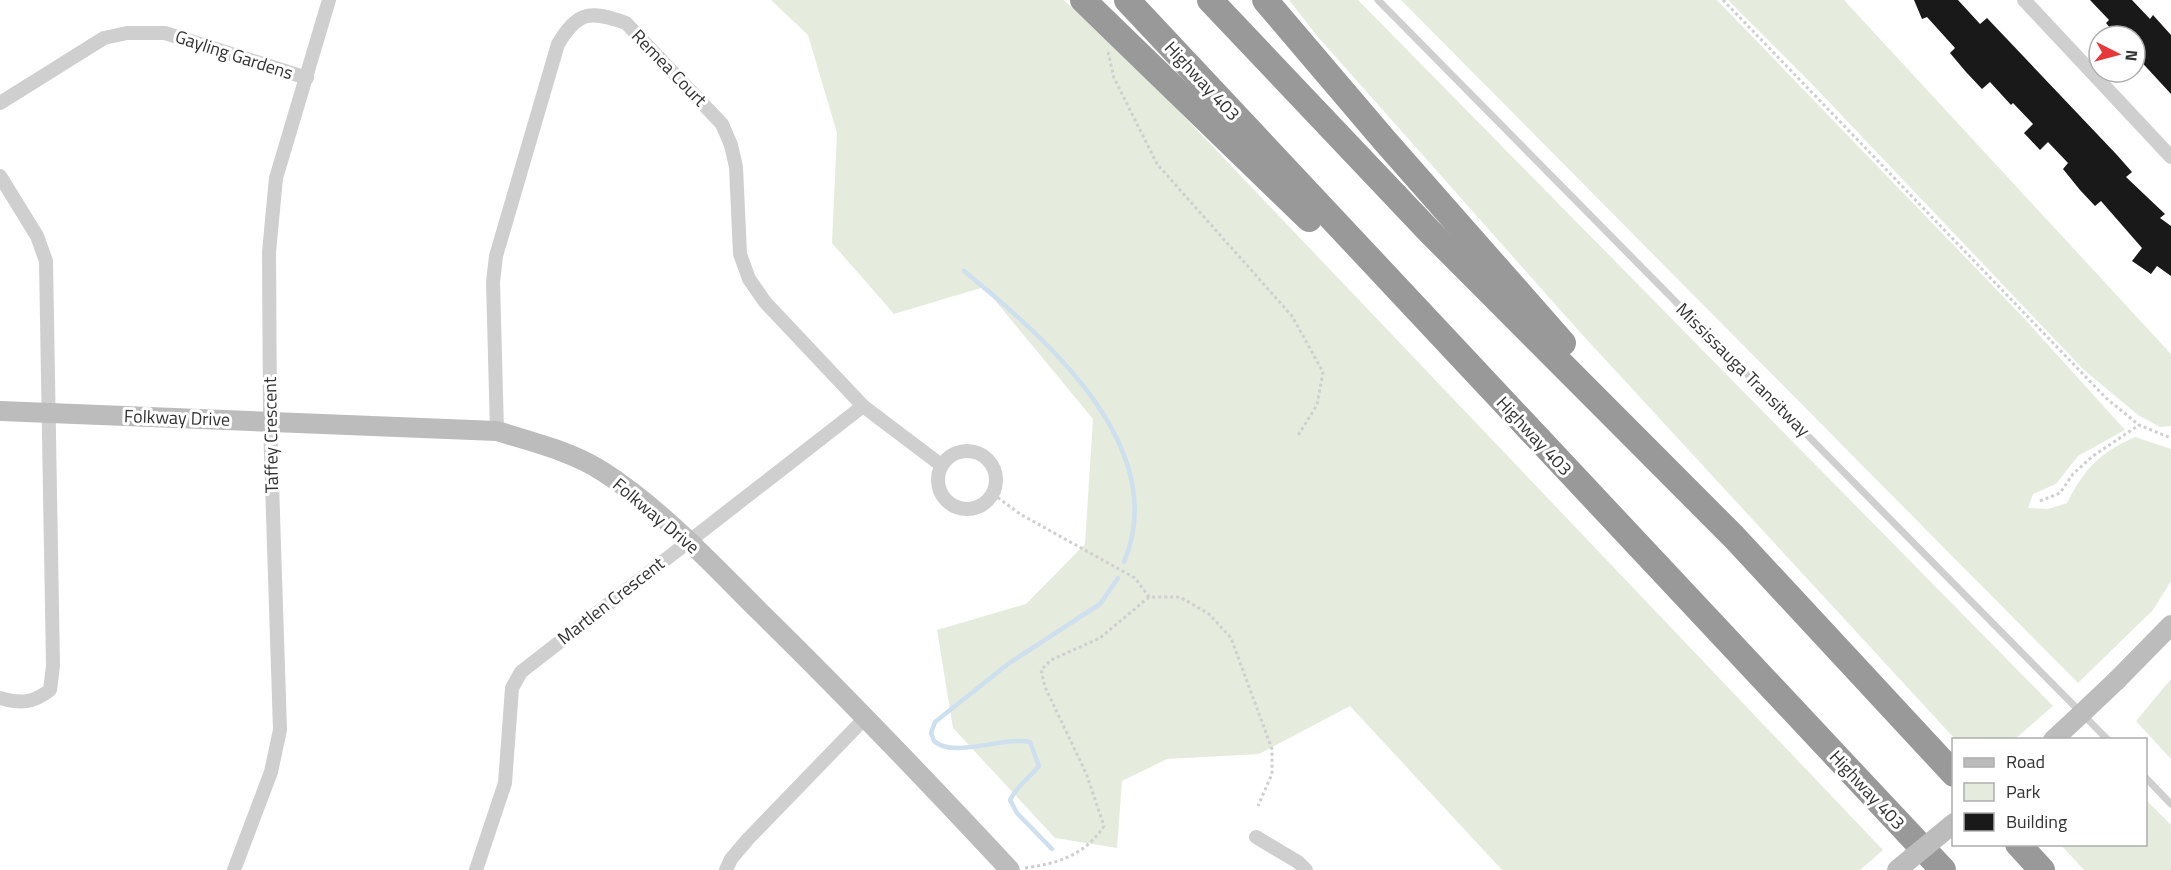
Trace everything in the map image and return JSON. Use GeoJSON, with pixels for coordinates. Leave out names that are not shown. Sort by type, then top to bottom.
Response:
{"type":"FeatureCollection","features":[{"type":"Feature","properties":{"kind":"highway"},"geometry":{"type":"LineString","coordinates":[[1083,0],[1314,224],[1344,234]]}},
{"type":"Feature","properties":{"kind":"highway","name":"Highway 403"},"geometry":{"type":"LineString","coordinates":[[1127,0],[1942,870]]}},
{"type":"Feature","properties":{"kind":"highway"},"geometry":{"type":"LineString","coordinates":[[1210,0],[1430,232],[1734,537]]}},
{"type":"Feature","properties":{"kind":"highway"},"geometry":{"type":"LineString","coordinates":[[1265,0],[1449,214],[1734,537],[1952,773]]}},
{"type":"Feature","properties":{"kind":"highway"},"geometry":{"type":"LineString","coordinates":[[2020,846],[2042,870]]}},
{"type":"Feature","properties":{"kind":"street","name":"Taffey Crescent"},"geometry":{"type":"LineString","coordinates":[[234,870],[271,772],[280,730],[270,422],[268,252],[276,178],[329,0]]}},
{"type":"Feature","properties":{"kind":"street"},"geometry":{"type":"LineString","coordinates":[[2024,0],[2171,157]]}},
{"type":"Feature","properties":{"kind":"street","name":"Remea Court"},"geometry":{"type":"LineString","coordinates":[[497,431],[493,282],[496,256],[558,44],[570,24],[588,14],[607,16],[626,23],[722,124],[731,145],[736,167],[740,254],[749,279],[765,302],[863,406],[941,465]]}},
{"type":"Feature","properties":{"kind":"street","name":"Gayling Gardens"},"geometry":{"type":"LineString","coordinates":[[0,103],[105,38],[127,33],[165,33],[307,78]]}},
{"type":"Feature","properties":{"kind":"street"},"geometry":{"type":"LineString","coordinates":[[0,176],[37,236],[46,261],[52,666],[50,690],[36,700],[19,703],[0,698]]}},
{"type":"Feature","properties":{"kind":"street","name":"Martlen Crescent"},"geometry":{"type":"LineString","coordinates":[[476,870],[505,783],[512,688],[521,672],[863,406]]}},
{"type":"Feature","properties":{"kind":"street","name":"Folkway Drive"},"geometry":{"type":"LineString","coordinates":[[0,411],[497,431],[560,451],[600,470],[638,496],[688,541],[867,716],[1010,870]]}},
{"type":"Feature","properties":{"kind":"street"},"geometry":{"type":"LineString","coordinates":[[970,450],[981,454],[990,461],[995,472],[993,494],[975,509],[963,510],[952,506],[943,499],[938,488],[937,476],[941,465],[948,456],[958,451],[970,450]]}},
{"type":"Feature","properties":{"kind":"street"},"geometry":{"type":"LineString","coordinates":[[2055,738],[2171,625]]}},
{"type":"Feature","properties":{"kind":"street"},"geometry":{"type":"LineString","coordinates":[[726,870],[731,859],[748,839],[867,716]]}},
{"type":"Feature","properties":{"kind":"street"},"geometry":{"type":"LineString","coordinates":[[1897,870],[1952,824]]}},
{"type":"Feature","properties":{"kind":"street"},"geometry":{"type":"LineString","coordinates":[[1256,837],[1298,862],[1306,870]]}},
{"type":"Feature","properties":{"kind":"lane","name":"Mississauga Transitway"},"geometry":{"type":"LineString","coordinates":[[1378,0],[2106,738]]}},
{"type":"Feature","properties":{"kind":"lane"},"geometry":{"type":"LineString","coordinates":[[2147,780],[2171,804]]}},
{"type":"Feature","properties":{"kind":"path"},"geometry":{"type":"LineString","coordinates":[[1723,0],[2064,357],[2106,398],[2139,425],[2171,438]]}},
{"type":"Feature","properties":{"kind":"path"},"geometry":{"type":"LineString","coordinates":[[1106,47],[1114,78],[1157,164],[1292,316],[1323,372],[1317,405],[1298,437]]}},
{"type":"Feature","properties":{"kind":"path"},"geometry":{"type":"LineString","coordinates":[[2040,501],[2060,493],[2073,474],[2093,456],[2139,425]]}},
{"type":"Feature","properties":{"kind":"path"},"geometry":{"type":"LineString","coordinates":[[993,494],[1020,514],[1136,578],[1149,597]]}},
{"type":"Feature","properties":{"kind":"path"},"geometry":{"type":"LineString","coordinates":[[1010,870],[1054,863],[1075,856],[1097,837],[1104,826],[1086,772],[1045,687],[1041,670],[1051,660],[1100,638],[1149,597],[1180,597],[1209,614],[1231,638],[1272,749],[1272,774],[1258,806]]}},
{"type":"Feature","properties":{"kind":"green space"},"geometry":{"type":"Polygon","coordinates":[[[771,0],[1064,0],[1157,88],[1883,850],[1860,870],[1502,870],[1350,706],[1259,754],[1167,759],[1122,781],[1117,848],[1055,838],[953,728],[937,630],[1026,604],[1085,544],[1093,419],[984,287],[894,314],[832,243],[837,133],[808,35],[771,0]]]}},
{"type":"Feature","properties":{"kind":"green space"},"geometry":{"type":"Polygon","coordinates":[[[1289,0],[1358,0],[2053,706],[2016,738],[1954,738],[1578,330],[1318,37],[1289,0]]]}},
{"type":"Feature","properties":{"kind":"green space"},"geometry":{"type":"Polygon","coordinates":[[[1401,0],[1717,0],[2022,316],[2125,430],[2078,456],[2056,484],[2033,494],[2028,508],[2048,509],[2067,503],[2080,480],[2094,463],[2112,449],[2135,437],[2171,449],[2171,581],[2153,610],[2078,683],[1401,0]]]}},
{"type":"Feature","properties":{"kind":"green space"},"geometry":{"type":"Polygon","coordinates":[[[1728,0],[1844,0],[2171,354],[2171,426],[2160,427],[2138,415],[2084,370],[1809,81],[1728,0]]]}},
{"type":"Feature","properties":{"kind":"green space"},"geometry":{"type":"Polygon","coordinates":[[[2171,679],[2171,759],[2136,721],[2171,679]]]}},
{"type":"Feature","properties":{"kind":"green space"},"geometry":{"type":"Polygon","coordinates":[[[2147,801],[2171,825],[2171,870],[2084,870],[2062,846],[2147,846],[2147,801]]]}},
{"type":"Feature","properties":{"kind":"building"},"geometry":{"type":"Polygon","coordinates":[[[1914,0],[1958,0],[1980,24],[1987,18],[2117,155],[2132,172],[2126,177],[2165,214],[2160,218],[2171,226],[2171,276],[2157,266],[2151,274],[2132,261],[2142,248],[2101,201],[2095,206],[2080,190],[2063,169],[2068,163],[2048,142],[2040,150],[2024,133],[2033,124],[2013,103],[2011,105],[1990,82],[1982,89],[1966,72],[1950,53],[1955,48],[1927,17],[1922,19],[1914,0]]]}},
{"type":"Feature","properties":{"kind":"building"},"geometry":{"type":"Polygon","coordinates":[[[2090,0],[2132,0],[2150,19],[2153,15],[2171,35],[2171,94],[2147,68],[2147,24],[2107,24],[2109,20],[2090,0]]]}},
{"type":"Feature","properties":{"kind":"waterway"},"geometry":{"type":"LineString","coordinates":[[964,271],[996,297],[1062,361],[1092,397],[1116,436],[1131,477],[1134,519],[1124,562]]}},
{"type":"Feature","properties":{"kind":"waterway"},"geometry":{"type":"LineString","coordinates":[[1052,849],[1017,813],[1010,800],[1039,766],[1030,742],[1019,741],[954,748],[934,741],[931,733],[935,722],[1008,664],[1100,604],[1118,578]]}}]}
